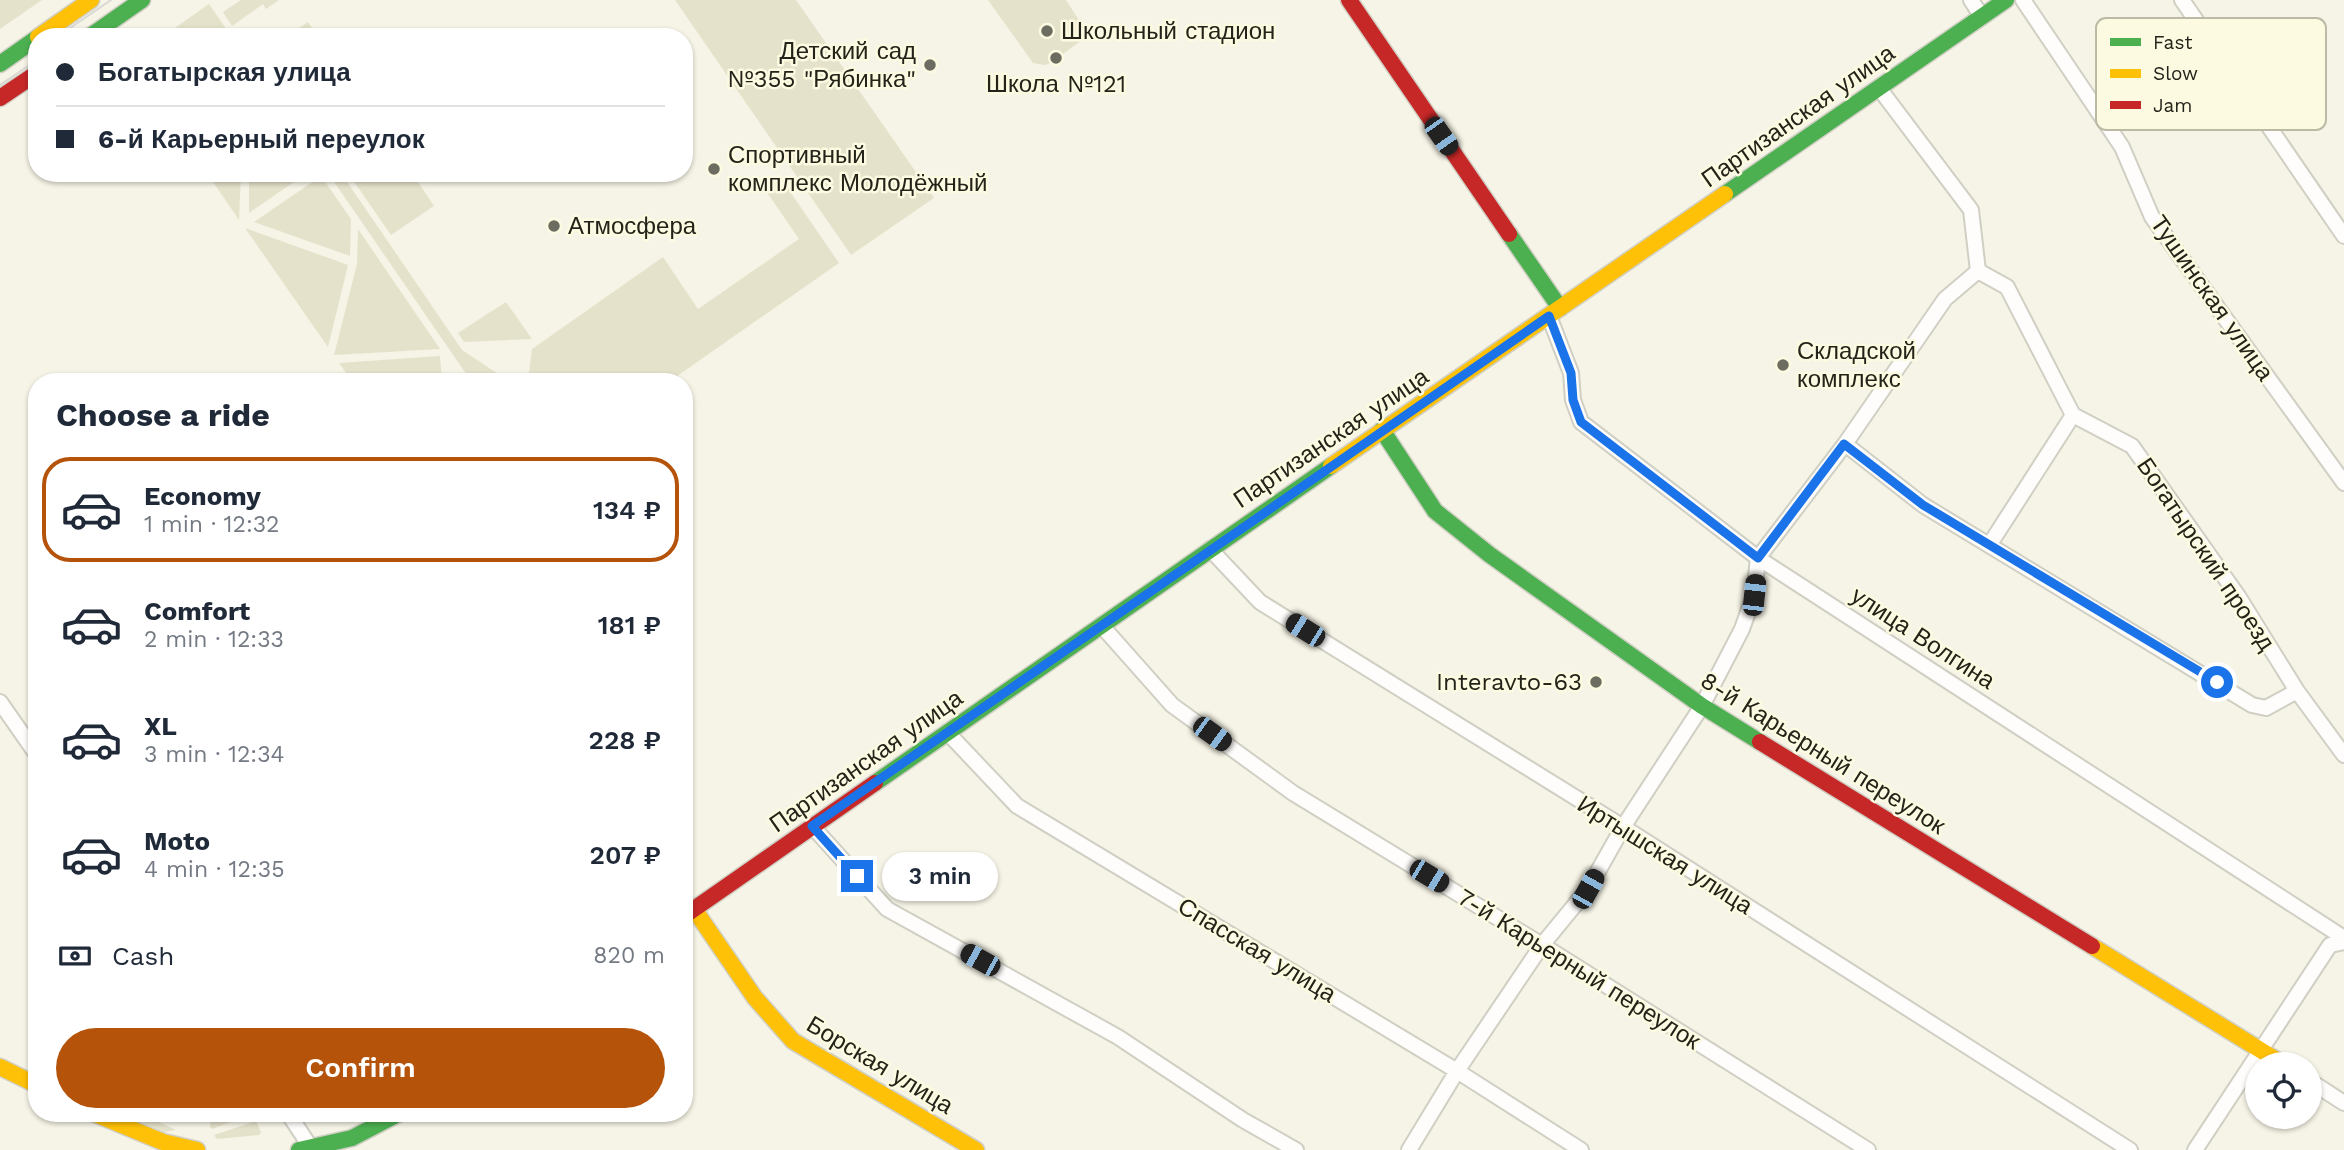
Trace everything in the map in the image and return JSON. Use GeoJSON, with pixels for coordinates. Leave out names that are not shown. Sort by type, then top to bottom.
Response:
{"type":"FeatureCollection","features":[{"type":"Feature","properties":{"kind":"street"},"geometry":{"type":"LineString","coordinates":[[51,28],[91,0]]}},
{"type":"Feature","properties":{"kind":"street"},"geometry":{"type":"LineString","coordinates":[[102,28],[142,0]]}},
{"type":"Feature","properties":{"kind":"street","name":"улица Волгина"},"geometry":{"type":"LineString","coordinates":[[1349,0],[1555,312],[1571,373],[1573,400],[1581,422],[1758,558],[2344,940]]}},
{"type":"Feature","properties":{"kind":"street"},"geometry":{"type":"LineString","coordinates":[[1970,0],[1982,17]]}},
{"type":"Feature","properties":{"kind":"street","name":"Партизанская улица"},"geometry":{"type":"LineString","coordinates":[[693,909],[1210,548],[2006,0]]}},
{"type":"Feature","properties":{"kind":"street","name":"Тушинская улица"},"geometry":{"type":"LineString","coordinates":[[2024,0],[2096,108]]}},
{"type":"Feature","properties":{"kind":"street"},"geometry":{"type":"LineString","coordinates":[[2182,0],[2194,18]]}},
{"type":"Feature","properties":{"kind":"street"},"geometry":{"type":"LineString","coordinates":[[0,64],[28,44]]}},
{"type":"Feature","properties":{"kind":"street"},"geometry":{"type":"LineString","coordinates":[[0,98],[28,79]]}},
{"type":"Feature","properties":{"kind":"street"},"geometry":{"type":"LineString","coordinates":[[1878,88],[1971,210],[1978,271]]}},
{"type":"Feature","properties":{"kind":"street","name":"Тушинская улица"},"geometry":{"type":"LineString","coordinates":[[2111,130],[2122,147],[2152,216],[2344,483]]}},
{"type":"Feature","properties":{"kind":"street"},"geometry":{"type":"LineString","coordinates":[[2271,130],[2344,236]]}},
{"type":"Feature","properties":{"kind":"street"},"geometry":{"type":"LineString","coordinates":[[1978,271],[2007,287],[2073,415],[1990,544]]}},
{"type":"Feature","properties":{"kind":"street"},"geometry":{"type":"LineString","coordinates":[[1409,1150],[1542,945],[1588,889],[1623,827],[1702,706],[1746,618],[1754,595],[1758,558],[1844,444],[1945,299],[1978,271]]}},
{"type":"Feature","properties":{"kind":"street","name":"Богатырский проезд"},"geometry":{"type":"LineString","coordinates":[[2073,415],[2132,446],[2238,596],[2297,691],[2344,755]]}},
{"type":"Feature","properties":{"kind":"street","name":"8-й Карьерный переулок"},"geometry":{"type":"LineString","coordinates":[[1382,430],[1435,511],[1490,555],[1702,706],[2263,1052]]}},
{"type":"Feature","properties":{"kind":"street"},"geometry":{"type":"LineString","coordinates":[[1844,444],[1923,505],[2252,705],[2266,708],[2297,691]]}},
{"type":"Feature","properties":{"kind":"street","name":"Иртышская улица"},"geometry":{"type":"LineString","coordinates":[[1210,548],[1260,602],[1623,827],[2130,1150]]}},
{"type":"Feature","properties":{"kind":"street","name":"7-й Карьерный переулок"},"geometry":{"type":"LineString","coordinates":[[1101,625],[1172,705],[1293,793],[1542,945],[1868,1150]]}},
{"type":"Feature","properties":{"kind":"street"},"geometry":{"type":"LineString","coordinates":[[0,702],[28,742]]}},
{"type":"Feature","properties":{"kind":"street","name":"Спасская улица"},"geometry":{"type":"LineString","coordinates":[[947,732],[1017,806],[1458,1071],[1581,1150]]}},
{"type":"Feature","properties":{"kind":"street"},"geometry":{"type":"LineString","coordinates":[[812,826],[887,909],[1118,1037],[1243,1120],[1296,1150]]}},
{"type":"Feature","properties":{"kind":"street","name":"Борская улица"},"geometry":{"type":"LineString","coordinates":[[693,917],[755,998],[793,1041],[976,1150]]}},
{"type":"Feature","properties":{"kind":"street"},"geometry":{"type":"LineString","coordinates":[[2196,1150],[2330,945],[2344,940]]}},
{"type":"Feature","properties":{"kind":"street"},"geometry":{"type":"LineString","coordinates":[[0,1068],[28,1082]]}},
{"type":"Feature","properties":{"kind":"street"},"geometry":{"type":"LineString","coordinates":[[2322,1089],[2344,1103]]}},
{"type":"Feature","properties":{"kind":"street"},"geometry":{"type":"LineString","coordinates":[[115,1122],[163,1142],[197,1150]]}},
{"type":"Feature","properties":{"kind":"street"},"geometry":{"type":"LineString","coordinates":[[293,1122],[308,1149],[363,1134],[384,1122]]}},
{"type":"Feature","properties":{"kind":"shaded area"},"geometry":{"type":"Polygon","coordinates":[[[0,0],[42,0],[0,29],[0,0]]]}},
{"type":"Feature","properties":{"kind":"shaded area"},"geometry":{"type":"Polygon","coordinates":[[[241,0],[279,0],[266,9],[263,4],[232,26],[223,12],[241,0]]]}},
{"type":"Feature","properties":{"kind":"shaded area"},"geometry":{"type":"Polygon","coordinates":[[[675,0],[796,0],[934,198],[851,255],[675,0]]]}},
{"type":"Feature","properties":{"kind":"shaded area","name":"Школьный стадион"},"geometry":{"type":"Polygon","coordinates":[[[988,0],[1066,0],[1084,28],[1082,40],[1051,63],[1033,63],[988,0]]]}},
{"type":"Feature","properties":{"kind":"shaded area"},"geometry":{"type":"Polygon","coordinates":[[[209,4],[226,28],[175,28],[209,4]]]}},
{"type":"Feature","properties":{"kind":"shaded area"},"geometry":{"type":"Polygon","coordinates":[[[308,22],[312,28],[299,28],[308,22]]]}},
{"type":"Feature","properties":{"kind":"shaded area"},"geometry":{"type":"Polygon","coordinates":[[[780,177],[839,263],[681,373],[529,373],[532,349],[663,257],[698,309],[799,239],[764,188],[780,177]]]}},
{"type":"Feature","properties":{"kind":"shaded area"},"geometry":{"type":"Polygon","coordinates":[[[213,182],[241,182],[239,220],[213,182]]]}},
{"type":"Feature","properties":{"kind":"shaded area"},"geometry":{"type":"Polygon","coordinates":[[[249,182],[294,182],[249,213],[249,182]]]}},
{"type":"Feature","properties":{"kind":"shaded area"},"geometry":{"type":"Polygon","coordinates":[[[312,182],[325,182],[351,219],[350,256],[254,222],[312,182]]]}},
{"type":"Feature","properties":{"kind":"shaded area"},"geometry":{"type":"Polygon","coordinates":[[[334,182],[347,182],[462,350],[497,373],[466,373],[334,182]]]}},
{"type":"Feature","properties":{"kind":"shaded area"},"geometry":{"type":"Polygon","coordinates":[[[354,182],[418,182],[434,206],[391,235],[354,182]]]}},
{"type":"Feature","properties":{"kind":"shaded area"},"geometry":{"type":"Polygon","coordinates":[[[245,228],[348,265],[328,347],[245,228]]]}},
{"type":"Feature","properties":{"kind":"shaded area"},"geometry":{"type":"Polygon","coordinates":[[[358,229],[440,349],[334,355],[357,264],[358,229]]]}},
{"type":"Feature","properties":{"kind":"shaded area"},"geometry":{"type":"Polygon","coordinates":[[[506,302],[532,339],[464,342],[458,333],[506,302]]]}},
{"type":"Feature","properties":{"kind":"shaded area"},"geometry":{"type":"Polygon","coordinates":[[[440,356],[441,373],[346,373],[339,363],[440,356]]]}},
{"type":"Feature","properties":{"kind":"shaded area"},"geometry":{"type":"Polygon","coordinates":[[[140,1122],[159,1122],[176,1130],[164,1132],[140,1122]]]}},
{"type":"Feature","properties":{"kind":"shaded area"},"geometry":{"type":"Polygon","coordinates":[[[210,1122],[231,1122],[212,1129],[210,1122]]]}},
{"type":"Feature","properties":{"kind":"shaded area"},"geometry":{"type":"Polygon","coordinates":[[[253,1122],[256,1122],[261,1132],[259,1135],[217,1139],[214,1135],[253,1122]]]}},
{"type":"Feature","properties":{"kind":"tram line"},"geometry":{"type":"LineString","coordinates":[[70,28],[111,0]]}},
{"type":"Feature","properties":{"kind":"tram line"},"geometry":{"type":"LineString","coordinates":[[0,85],[28,66]]}},
{"type":"Feature","properties":{"kind":"traffic: fast"},"geometry":{"type":"LineString","coordinates":[[102,28],[142,0]]}},
{"type":"Feature","properties":{"kind":"traffic: fast"},"geometry":{"type":"LineString","coordinates":[[1725,194],[2006,0]]}},
{"type":"Feature","properties":{"kind":"traffic: fast"},"geometry":{"type":"LineString","coordinates":[[0,64],[28,44]]}},
{"type":"Feature","properties":{"kind":"traffic: fast"},"geometry":{"type":"LineString","coordinates":[[1509,234],[1560,308]]}},
{"type":"Feature","properties":{"kind":"traffic: fast"},"geometry":{"type":"LineString","coordinates":[[1382,430],[1435,511],[1490,555],[1702,706],[1760,742]]}},
{"type":"Feature","properties":{"kind":"traffic: fast"},"geometry":{"type":"LineString","coordinates":[[875,783],[1331,466]]}},
{"type":"Feature","properties":{"kind":"traffic: fast"},"geometry":{"type":"LineString","coordinates":[[299,1150],[352,1138],[383,1122]]}},
{"type":"Feature","properties":{"kind":"traffic: slow"},"geometry":{"type":"LineString","coordinates":[[51,28],[91,0]]}},
{"type":"Feature","properties":{"kind":"traffic: slow"},"geometry":{"type":"LineString","coordinates":[[1331,466],[1725,194]]}},
{"type":"Feature","properties":{"kind":"traffic: slow"},"geometry":{"type":"LineString","coordinates":[[694,909],[755,998],[793,1041],[976,1150]]}},
{"type":"Feature","properties":{"kind":"traffic: slow"},"geometry":{"type":"LineString","coordinates":[[2092,946],[2264,1052]]}},
{"type":"Feature","properties":{"kind":"traffic: slow"},"geometry":{"type":"LineString","coordinates":[[0,1067],[28,1081]]}},
{"type":"Feature","properties":{"kind":"traffic: slow"},"geometry":{"type":"LineString","coordinates":[[115,1122],[163,1142],[197,1150]]}},
{"type":"Feature","properties":{"kind":"traffic: jam"},"geometry":{"type":"LineString","coordinates":[[1349,0],[1509,234]]}},
{"type":"Feature","properties":{"kind":"traffic: jam"},"geometry":{"type":"LineString","coordinates":[[0,98],[28,79]]}},
{"type":"Feature","properties":{"kind":"traffic: jam"},"geometry":{"type":"LineString","coordinates":[[1760,742],[2092,946]]}},
{"type":"Feature","properties":{"kind":"traffic: jam"},"geometry":{"type":"LineString","coordinates":[[693,910],[875,783]]}},
{"type":"Feature","properties":{"kind":"place","name":"Школьный стадион"},"geometry":{"type":"Point","coordinates":[1047,31]}},
{"type":"Feature","properties":{"kind":"place","name":"Школа №121"},"geometry":{"type":"Point","coordinates":[1056,58]}},
{"type":"Feature","properties":{"kind":"place","name":"Детский сад №355 \"Рябинка\""},"geometry":{"type":"Point","coordinates":[930,65]}},
{"type":"Feature","properties":{"kind":"place","name":"Спортивный комплекс Молодёжный"},"geometry":{"type":"Point","coordinates":[714,169]}},
{"type":"Feature","properties":{"kind":"place","name":"Атмосфера"},"geometry":{"type":"Point","coordinates":[554,226]}},
{"type":"Feature","properties":{"kind":"place","name":"Складской комплекс"},"geometry":{"type":"Point","coordinates":[1783,365]}},
{"type":"Feature","properties":{"kind":"place","name":"Interavto-63"},"geometry":{"type":"Point","coordinates":[1596,682]}},
{"type":"Feature","properties":{"kind":"route"},"geometry":{"type":"LineString","coordinates":[[857,876],[812,826],[1210,548],[1549,316],[1571,373],[1573,400],[1581,422],[1758,558],[1844,444],[1923,505],[2217,682]]}}]}
